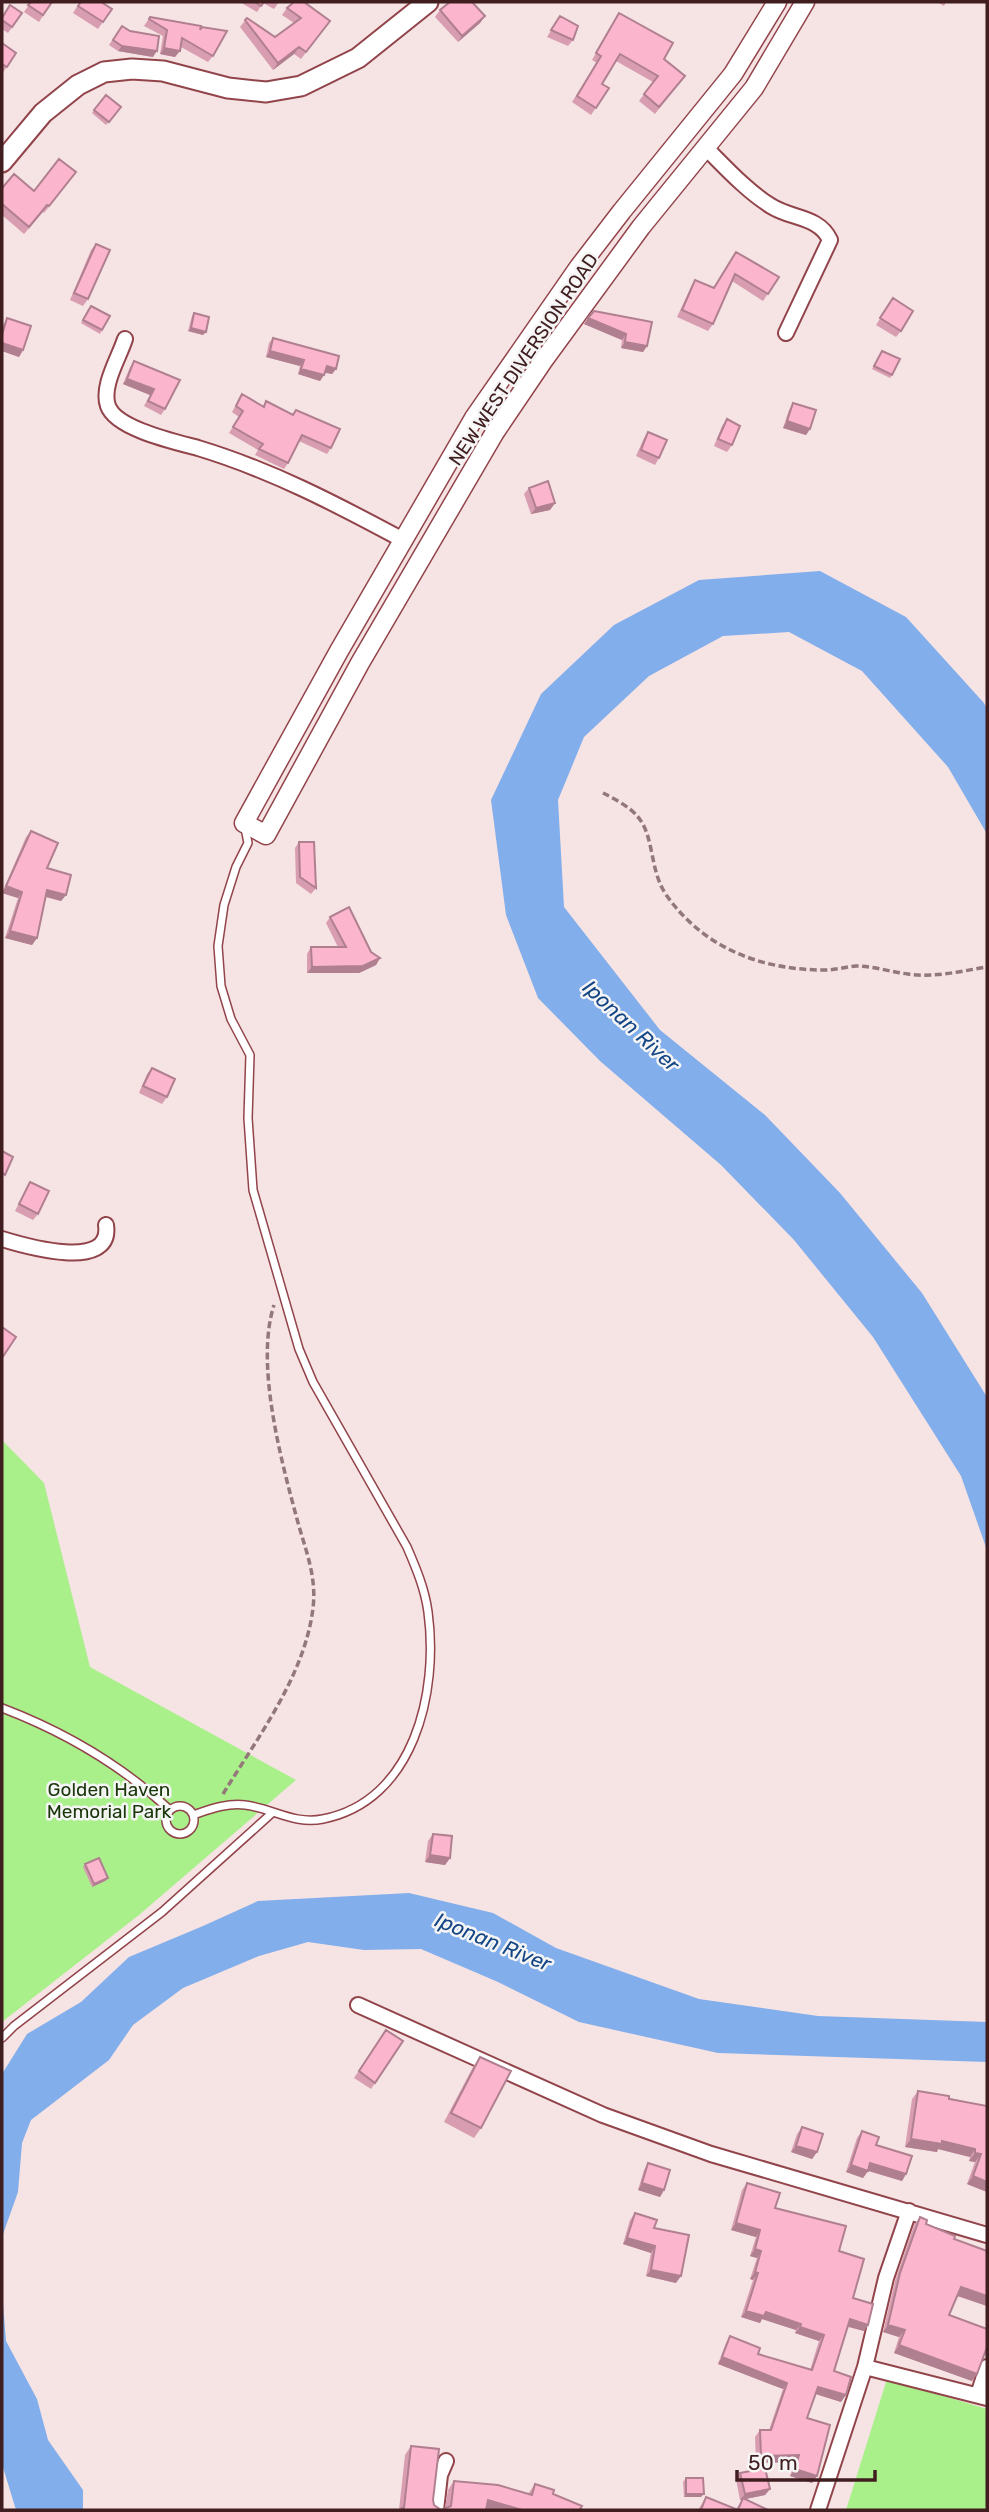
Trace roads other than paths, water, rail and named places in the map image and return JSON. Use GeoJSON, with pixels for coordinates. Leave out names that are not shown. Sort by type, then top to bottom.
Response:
{"type":"FeatureCollection","features":[{"type":"Feature","properties":{"kind":"main road"},"geometry":{"type":"LineString","coordinates":[[2,162],[43,113],[78,85],[104,72],[132,69],[163,71],[228,88],[266,92],[301,86],[358,58],[428,2]]}},
{"type":"Feature","properties":{"kind":"street","name":"NEW WEST DIVERSION ROAD"},"geometry":{"type":"LineString","coordinates":[[244,823],[339,651],[474,418],[621,211],[726,83],[777,2]]}},
{"type":"Feature","properties":{"kind":"street","name":"NEW WEST DIVERSION ROAD"},"geometry":{"type":"LineString","coordinates":[[266,835],[360,663],[495,432],[641,227],[754,88],[806,2]]}},
{"type":"Feature","properties":{"kind":"street"},"geometry":{"type":"LineString","coordinates":[[706,148],[757,197],[773,208],[817,223],[826,231],[830,240],[786,333]]}},
{"type":"Feature","properties":{"kind":"street"},"geometry":{"type":"LineString","coordinates":[[125,340],[106,391],[108,408],[128,425],[240,460],[291,481],[403,540]]}},
{"type":"Feature","properties":{"kind":"street"},"geometry":{"type":"LineString","coordinates":[[244,823],[266,835]]}},
{"type":"Feature","properties":{"kind":"street"},"geometry":{"type":"LineString","coordinates":[[2,1239],[30,1248],[62,1253],[95,1249],[101,1246],[107,1233],[106,1225]]}},
{"type":"Feature","properties":{"kind":"street"},"geometry":{"type":"LineString","coordinates":[[358,2005],[603,2115],[711,2154],[987,2235]]}},
{"type":"Feature","properties":{"kind":"street"},"geometry":{"type":"LineString","coordinates":[[818,2510],[865,2367],[886,2278],[909,2211]]}},
{"type":"Feature","properties":{"kind":"street"},"geometry":{"type":"LineString","coordinates":[[865,2367],[983,2397],[987,2367]]}},
{"type":"Feature","properties":{"kind":"street"},"geometry":{"type":"LineString","coordinates":[[436,2510],[440,2475],[446,2461]]}},
{"type":"Feature","properties":{"kind":"lane"},"geometry":{"type":"LineString","coordinates":[[193,1815],[229,1804],[248,1805],[293,1820],[320,1820],[346,1813],[373,1797],[392,1778],[415,1739],[425,1703],[431,1658],[428,1611],[419,1574],[407,1547],[313,1382],[279,1287],[253,1191],[248,1118],[250,1055],[232,1020],[221,986],[218,946],[224,905],[236,867],[248,843],[244,823]]}},
{"type":"Feature","properties":{"kind":"lane"},"geometry":{"type":"LineString","coordinates":[[248,843],[266,835]]}},
{"type":"Feature","properties":{"kind":"lane"},"geometry":{"type":"LineString","coordinates":[[2,1707],[85,1745],[122,1770],[170,1810]]}},
{"type":"Feature","properties":{"kind":"lane"},"geometry":{"type":"LineString","coordinates":[[170,1810],[183,1806],[193,1815]]}},
{"type":"Feature","properties":{"kind":"lane"},"geometry":{"type":"LineString","coordinates":[[170,1810],[166,1823],[170,1831],[179,1835],[191,1829],[193,1815]]}},
{"type":"Feature","properties":{"kind":"lane"},"geometry":{"type":"LineString","coordinates":[[2,2038],[162,1912],[272,1814]]}},
{"type":"Feature","properties":{"kind":"water","name":"Iponan River"},"geometry":{"type":"Polygon","coordinates":[[[820,571],[906,617],[984,703],[987,709],[987,834],[948,767],[862,671],[789,632],[723,636],[649,676],[584,737],[558,800],[564,907],[660,1030],[765,1115],[840,1193],[922,1293],[987,1397],[987,1550],[961,1476],[873,1337],[794,1240],[721,1165],[600,1061],[538,998],[506,915],[491,800],[541,694],[614,625],[699,580],[820,571]]]}},
{"type":"Feature","properties":{"kind":"water","name":"Iponan River"},"geometry":{"type":"Polygon","coordinates":[[[409,1893],[493,1913],[556,1948],[699,1999],[818,2016],[987,2022],[987,2062],[718,2053],[579,2022],[498,1982],[421,1949],[364,1950],[308,1942],[259,1956],[183,1988],[133,2025],[109,2060],[31,2120],[22,2143],[18,2192],[2,2237],[2,2074],[27,2034],[81,2002],[129,1957],[258,1901],[409,1893]]]}},
{"type":"Feature","properties":{"kind":"water"},"geometry":{"type":"Polygon","coordinates":[[[2,2291],[6,2341],[37,2399],[48,2440],[83,2490],[83,2510],[16,2510],[2,2464],[2,2291]]]}},
{"type":"Feature","properties":{"kind":"park label","name":"Golden Haven Memorial Park"},"geometry":{"type":"Point","coordinates":[109,1800]}}]}
